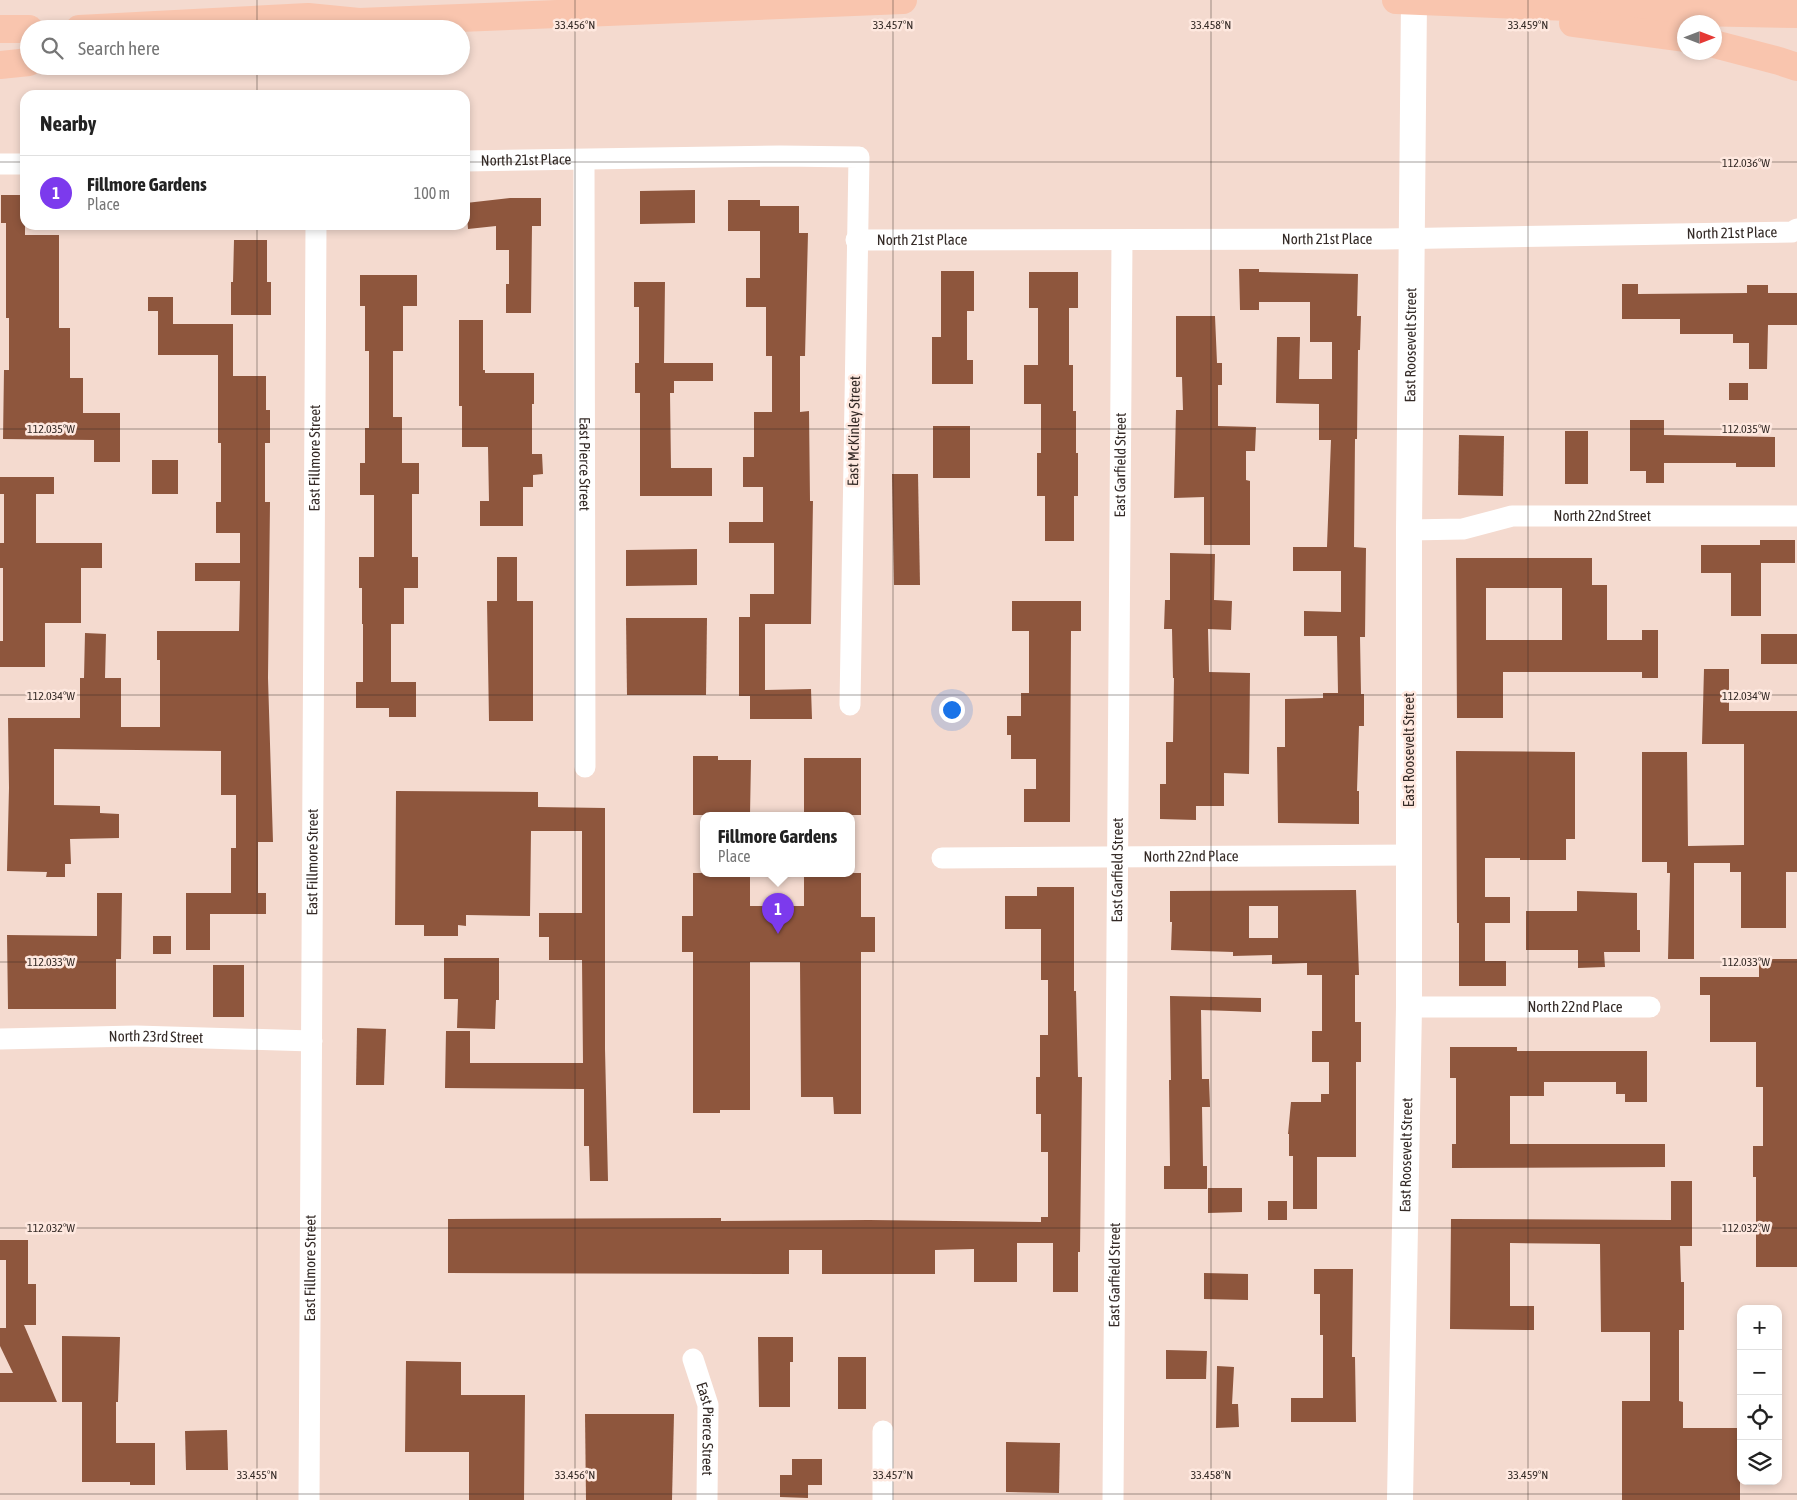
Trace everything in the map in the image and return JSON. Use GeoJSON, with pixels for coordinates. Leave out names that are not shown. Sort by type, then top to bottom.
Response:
{"type":"FeatureCollection","features":[{"type":"Feature","properties":{"kind":"highway"},"geometry":{"type":"LineString","coordinates":[[408,20],[903,0]]}},
{"type":"Feature","properties":{"kind":"highway"},"geometry":{"type":"LineString","coordinates":[[1396,0],[1692,12],[1797,14]]}},
{"type":"Feature","properties":{"kind":"highway"},"geometry":{"type":"LineString","coordinates":[[1446,1],[1548,20],[1677,37]]}},
{"type":"Feature","properties":{"kind":"highway"},"geometry":{"type":"LineString","coordinates":[[251,20],[308,17],[339,20]]}},
{"type":"Feature","properties":{"kind":"highway"},"geometry":{"type":"LineString","coordinates":[[0,30],[20,29]]}},
{"type":"Feature","properties":{"kind":"highway"},"geometry":{"type":"LineString","coordinates":[[1722,46],[1797,67]]}},
{"type":"Feature","properties":{"kind":"highway"},"geometry":{"type":"LineString","coordinates":[[0,65],[20,63]]}},
{"type":"Feature","properties":{"kind":"street","name":"East Roosevelt Street"},"geometry":{"type":"LineString","coordinates":[[1400,1500],[1409,1007],[1409,530],[1414,0]]}},
{"type":"Feature","properties":{"kind":"street","name":"North 21st Place"},"geometry":{"type":"LineString","coordinates":[[470,161],[780,156],[859,157]]}},
{"type":"Feature","properties":{"kind":"street","name":"East McKinley Street"},"geometry":{"type":"LineString","coordinates":[[850,705],[856,240],[859,157]]}},
{"type":"Feature","properties":{"kind":"street","name":"East Pierce Street"},"geometry":{"type":"LineString","coordinates":[[584,160],[585,767]]}},
{"type":"Feature","properties":{"kind":"street"},"geometry":{"type":"LineString","coordinates":[[0,164],[20,164]]}},
{"type":"Feature","properties":{"kind":"street","name":"North 21st Place"},"geometry":{"type":"LineString","coordinates":[[856,240],[1385,239],[1792,232],[1797,229]]}},
{"type":"Feature","properties":{"kind":"street","name":"East Fillmore Street"},"geometry":{"type":"LineString","coordinates":[[309,1500],[316,230]]}},
{"type":"Feature","properties":{"kind":"street","name":"East Garfield Street"},"geometry":{"type":"LineString","coordinates":[[1113,1500],[1122,240]]}},
{"type":"Feature","properties":{"kind":"street","name":"North 22nd Street"},"geometry":{"type":"LineString","coordinates":[[1409,530],[1463,529],[1512,516],[1797,516]]}},
{"type":"Feature","properties":{"kind":"street","name":"North 22nd Place"},"geometry":{"type":"LineString","coordinates":[[942,858],[1409,855]]}},
{"type":"Feature","properties":{"kind":"street","name":"North 22nd Place"},"geometry":{"type":"LineString","coordinates":[[1409,1007],[1650,1007]]}},
{"type":"Feature","properties":{"kind":"street","name":"North 23rd Street"},"geometry":{"type":"LineString","coordinates":[[0,1038],[136,1036],[312,1041]]}},
{"type":"Feature","properties":{"kind":"street","name":"East Pierce Street"},"geometry":{"type":"LineString","coordinates":[[693,1359],[708,1405],[707,1500]]}},
{"type":"Feature","properties":{"kind":"street"},"geometry":{"type":"LineString","coordinates":[[883,1431],[883,1500]]}},
{"type":"Feature","properties":{"kind":"building"},"geometry":{"type":"Polygon","coordinates":[[[695,190],[695,223],[640,224],[640,191],[695,190]]]}},
{"type":"Feature","properties":{"kind":"building"},"geometry":{"type":"Polygon","coordinates":[[[1,195],[20,195],[20,230],[25,230],[25,235],[59,235],[59,328],[70,328],[70,378],[83,378],[83,413],[120,413],[120,462],[94,462],[94,440],[3,439],[4,370],[9,370],[9,318],[6,318],[6,223],[1,223],[1,195]]]}},
{"type":"Feature","properties":{"kind":"building"},"geometry":{"type":"Polygon","coordinates":[[[510,198],[541,198],[541,226],[532,226],[531,313],[506,313],[506,284],[509,284],[509,250],[496,250],[496,226],[470,229],[470,203],[510,198]]]}},
{"type":"Feature","properties":{"kind":"building"},"geometry":{"type":"Polygon","coordinates":[[[728,200],[760,200],[760,206],[799,206],[799,233],[808,233],[805,356],[800,356],[800,412],[809,411],[810,501],[813,501],[811,624],[765,624],[765,690],[811,689],[812,719],[750,719],[750,696],[739,696],[739,617],[750,617],[750,594],[774,594],[774,543],[729,543],[729,522],[763,522],[763,487],[743,487],[743,457],[754,457],[754,412],[772,412],[772,356],[766,356],[766,307],[746,307],[746,278],[760,278],[760,231],[728,231],[728,200]]]}},
{"type":"Feature","properties":{"kind":"building"},"geometry":{"type":"Polygon","coordinates":[[[234,240],[267,240],[267,282],[271,282],[271,315],[231,315],[234,240]]]}},
{"type":"Feature","properties":{"kind":"building"},"geometry":{"type":"Polygon","coordinates":[[[1239,269],[1259,269],[1259,272],[1358,274],[1357,316],[1361,316],[1360,350],[1358,350],[1357,439],[1355,439],[1354,547],[1366,548],[1365,637],[1360,637],[1361,694],[1364,694],[1364,726],[1359,726],[1357,791],[1359,791],[1359,824],[1278,823],[1277,747],[1285,747],[1285,699],[1323,698],[1323,693],[1338,693],[1337,636],[1304,636],[1304,611],[1341,612],[1341,571],[1293,571],[1293,547],[1327,547],[1331,440],[1319,440],[1319,404],[1276,403],[1277,337],[1300,337],[1299,379],[1332,379],[1332,342],[1310,342],[1310,302],[1259,302],[1259,310],[1240,310],[1239,269]]]}},
{"type":"Feature","properties":{"kind":"building"},"geometry":{"type":"Polygon","coordinates":[[[941,271],[974,271],[974,311],[967,311],[967,360],[973,360],[973,384],[932,384],[932,337],[941,337],[941,271]]]}},
{"type":"Feature","properties":{"kind":"building"},"geometry":{"type":"Polygon","coordinates":[[[1029,272],[1078,272],[1078,308],[1069,308],[1069,365],[1073,365],[1073,411],[1076,411],[1076,453],[1078,453],[1078,496],[1074,496],[1074,541],[1045,541],[1045,496],[1037,496],[1037,453],[1041,453],[1041,404],[1024,404],[1024,365],[1038,365],[1038,308],[1029,308],[1029,272]]]}},
{"type":"Feature","properties":{"kind":"building"},"geometry":{"type":"Polygon","coordinates":[[[360,275],[417,275],[417,306],[403,306],[403,351],[393,351],[393,417],[402,417],[402,463],[419,463],[419,494],[412,494],[412,557],[418,557],[418,588],[404,588],[404,624],[391,624],[391,682],[416,682],[416,717],[389,717],[389,708],[356,708],[356,682],[363,682],[362,588],[359,588],[359,557],[374,557],[374,495],[360,495],[360,463],[365,463],[365,428],[369,428],[369,351],[365,351],[365,306],[360,306],[360,275]]]}},
{"type":"Feature","properties":{"kind":"building"},"geometry":{"type":"Polygon","coordinates":[[[634,282],[665,282],[664,363],[713,363],[713,381],[674,381],[674,393],[670,393],[671,468],[712,468],[712,496],[640,496],[640,393],[635,393],[635,363],[639,363],[639,307],[634,307],[634,282]]]}},
{"type":"Feature","properties":{"kind":"building"},"geometry":{"type":"Polygon","coordinates":[[[1622,284],[1638,284],[1638,294],[1747,293],[1747,285],[1768,285],[1768,293],[1797,293],[1797,325],[1768,325],[1767,369],[1749,369],[1749,343],[1733,343],[1733,334],[1680,334],[1680,319],[1622,319],[1622,284]]]}},
{"type":"Feature","properties":{"kind":"building"},"geometry":{"type":"Polygon","coordinates":[[[148,297],[173,297],[173,324],[233,324],[233,376],[266,376],[266,410],[270,410],[270,443],[265,443],[265,502],[270,502],[268,678],[273,842],[258,842],[258,893],[266,893],[266,914],[210,914],[210,950],[186,950],[186,893],[231,893],[231,848],[236,848],[236,795],[221,795],[221,751],[54,749],[54,805],[100,806],[100,813],[119,814],[119,838],[70,839],[71,864],[65,864],[65,877],[46,877],[47,872],[7,871],[8,718],[80,718],[80,678],[84,678],[85,633],[106,634],[105,678],[121,678],[121,727],[160,727],[160,660],[157,660],[157,631],[239,631],[240,581],[195,581],[195,563],[240,563],[240,533],[216,533],[216,502],[221,502],[221,443],[218,443],[218,355],[158,355],[158,311],[148,311],[148,297]]]}},
{"type":"Feature","properties":{"kind":"building"},"geometry":{"type":"Polygon","coordinates":[[[1176,316],[1215,316],[1217,363],[1222,363],[1222,385],[1218,385],[1218,426],[1256,427],[1255,451],[1246,451],[1246,480],[1250,481],[1250,545],[1204,545],[1204,497],[1174,498],[1176,410],[1183,410],[1182,377],[1176,377],[1176,316]]]}},
{"type":"Feature","properties":{"kind":"building"},"geometry":{"type":"Polygon","coordinates":[[[459,320],[483,320],[483,370],[485,370],[485,373],[534,373],[532,454],[542,454],[543,474],[533,475],[533,487],[523,487],[523,526],[480,526],[480,501],[489,501],[488,447],[462,447],[462,406],[459,406],[459,320]]]}},
{"type":"Feature","properties":{"kind":"building"},"geometry":{"type":"Polygon","coordinates":[[[1729,383],[1748,383],[1748,400],[1729,400],[1729,383]]]}},
{"type":"Feature","properties":{"kind":"building"},"geometry":{"type":"Polygon","coordinates":[[[1630,420],[1664,420],[1664,435],[1775,437],[1775,467],[1736,467],[1736,463],[1664,463],[1664,483],[1646,483],[1646,471],[1630,471],[1630,420]]]}},
{"type":"Feature","properties":{"kind":"building"},"geometry":{"type":"Polygon","coordinates":[[[933,426],[970,426],[970,478],[933,478],[933,426]]]}},
{"type":"Feature","properties":{"kind":"building"},"geometry":{"type":"Polygon","coordinates":[[[1565,431],[1588,431],[1588,484],[1565,484],[1565,431]]]}},
{"type":"Feature","properties":{"kind":"building"},"geometry":{"type":"Polygon","coordinates":[[[1459,435],[1504,436],[1503,496],[1458,495],[1459,435]]]}},
{"type":"Feature","properties":{"kind":"building"},"geometry":{"type":"Polygon","coordinates":[[[152,460],[178,460],[178,494],[152,494],[152,460]]]}},
{"type":"Feature","properties":{"kind":"building"},"geometry":{"type":"Polygon","coordinates":[[[892,474],[918,474],[920,585],[894,585],[892,474]]]}},
{"type":"Feature","properties":{"kind":"building"},"geometry":{"type":"Polygon","coordinates":[[[0,477],[54,477],[54,494],[36,494],[36,543],[102,543],[102,568],[81,568],[81,623],[45,623],[45,667],[0,667],[0,641],[3,641],[3,568],[0,568],[0,543],[4,543],[4,494],[0,494],[0,477]]]}},
{"type":"Feature","properties":{"kind":"building"},"geometry":{"type":"Polygon","coordinates":[[[1760,540],[1795,540],[1795,563],[1761,563],[1761,616],[1731,616],[1731,573],[1701,573],[1701,545],[1760,545],[1760,540]]]}},
{"type":"Feature","properties":{"kind":"building"},"geometry":{"type":"Polygon","coordinates":[[[697,549],[697,585],[626,586],[626,550],[697,549]]]}},
{"type":"Feature","properties":{"kind":"building"},"geometry":{"type":"Polygon","coordinates":[[[1170,553],[1215,554],[1214,600],[1232,601],[1231,630],[1208,629],[1209,672],[1250,673],[1249,774],[1224,773],[1224,806],[1196,806],[1196,820],[1160,819],[1160,784],[1166,784],[1166,742],[1173,742],[1174,678],[1172,629],[1164,629],[1165,600],[1170,600],[1170,553]]]}},
{"type":"Feature","properties":{"kind":"building"},"geometry":{"type":"Polygon","coordinates":[[[497,557],[517,557],[517,601],[533,601],[533,721],[489,721],[487,601],[497,601],[497,557]]]}},
{"type":"Feature","properties":{"kind":"building"},"geometry":{"type":"Polygon","coordinates":[[[1456,558],[1592,558],[1592,585],[1607,585],[1607,640],[1642,640],[1642,630],[1658,630],[1658,678],[1642,678],[1642,672],[1503,672],[1503,718],[1457,718],[1456,558]],[[1486,588],[1486,640],[1562,640],[1562,588],[1486,588]]]}},
{"type":"Feature","properties":{"kind":"building"},"geometry":{"type":"Polygon","coordinates":[[[1012,601],[1081,601],[1081,631],[1071,631],[1070,822],[1024,822],[1024,789],[1036,789],[1036,759],[1011,759],[1011,735],[1007,735],[1007,716],[1021,716],[1021,693],[1029,693],[1029,631],[1012,631],[1012,601]]]}},
{"type":"Feature","properties":{"kind":"building"},"geometry":{"type":"Polygon","coordinates":[[[626,618],[707,618],[706,695],[627,695],[626,618]]]}},
{"type":"Feature","properties":{"kind":"building"},"geometry":{"type":"Polygon","coordinates":[[[1761,634],[1797,634],[1797,664],[1761,664],[1761,634]]]}},
{"type":"Feature","properties":{"kind":"building"},"geometry":{"type":"Polygon","coordinates":[[[1704,669],[1729,669],[1729,711],[1797,711],[1797,872],[1786,872],[1786,928],[1741,928],[1741,872],[1730,872],[1730,863],[1694,863],[1694,959],[1668,959],[1670,873],[1667,873],[1667,862],[1642,862],[1642,752],[1687,752],[1688,846],[1744,845],[1744,744],[1702,744],[1704,669]]]}},
{"type":"Feature","properties":{"kind":"building"},"geometry":{"type":"Polygon","coordinates":[[[1456,751],[1575,752],[1575,839],[1566,839],[1566,860],[1485,858],[1485,897],[1510,897],[1510,923],[1485,923],[1485,961],[1506,961],[1506,986],[1459,986],[1456,751]]]}},
{"type":"Feature","properties":{"kind":"building"},"geometry":{"type":"Polygon","coordinates":[[[693,756],[718,756],[718,760],[751,760],[750,812],[700,812],[700,815],[693,815],[693,756]]]}},
{"type":"Feature","properties":{"kind":"building"},"geometry":{"type":"Polygon","coordinates":[[[804,758],[861,758],[861,815],[855,815],[855,812],[804,812],[804,758]]]}},
{"type":"Feature","properties":{"kind":"building"},"geometry":{"type":"Polygon","coordinates":[[[396,791],[538,792],[538,807],[605,808],[605,1049],[608,1181],[590,1181],[589,1146],[584,1146],[584,1089],[445,1088],[446,1031],[470,1031],[470,1063],[583,1063],[582,960],[549,960],[549,937],[539,937],[539,913],[582,913],[582,831],[531,831],[530,916],[466,915],[466,926],[458,925],[458,936],[424,936],[424,925],[395,925],[396,791]]]}},
{"type":"Feature","properties":{"kind":"building"},"geometry":{"type":"Polygon","coordinates":[[[693,873],[700,873],[700,877],[750,877],[750,906],[804,906],[804,877],[855,877],[855,873],[861,873],[861,917],[875,917],[875,952],[861,952],[861,1114],[834,1114],[833,1097],[801,1097],[800,962],[750,962],[750,1110],[720,1110],[720,1113],[693,1113],[693,952],[682,952],[682,916],[693,916],[693,873]]]}},
{"type":"Feature","properties":{"kind":"building"},"geometry":{"type":"Polygon","coordinates":[[[1037,887],[1074,887],[1074,991],[1076,991],[1078,1077],[1082,1077],[1078,1292],[1053,1292],[1053,1243],[1017,1243],[1017,1282],[974,1282],[974,1249],[935,1250],[935,1274],[822,1274],[822,1250],[789,1250],[789,1274],[448,1273],[448,1219],[721,1218],[721,1221],[1041,1222],[1041,1217],[1048,1217],[1048,1152],[1041,1152],[1041,1114],[1036,1114],[1036,1077],[1040,1077],[1040,1035],[1048,1035],[1048,980],[1041,980],[1041,929],[1005,929],[1005,896],[1037,896],[1037,887]]]}},
{"type":"Feature","properties":{"kind":"building"},"geometry":{"type":"Polygon","coordinates":[[[1356,890],[1359,975],[1355,975],[1355,1022],[1361,1022],[1361,1062],[1356,1062],[1356,1157],[1317,1157],[1317,1209],[1293,1209],[1293,1156],[1289,1156],[1288,1134],[1291,1102],[1321,1102],[1321,1094],[1329,1094],[1329,1062],[1312,1062],[1312,1031],[1322,1031],[1322,975],[1307,975],[1307,963],[1272,964],[1272,955],[1233,956],[1233,952],[1171,950],[1170,891],[1356,890]],[[1249,906],[1249,938],[1278,938],[1278,906],[1249,906]]]}},
{"type":"Feature","properties":{"kind":"building"},"geometry":{"type":"Polygon","coordinates":[[[1577,891],[1637,893],[1637,930],[1640,930],[1640,952],[1604,952],[1605,967],[1578,968],[1578,950],[1526,950],[1526,911],[1577,911],[1577,891]]]}},
{"type":"Feature","properties":{"kind":"building"},"geometry":{"type":"Polygon","coordinates":[[[97,893],[122,893],[121,959],[116,959],[116,1009],[8,1009],[7,935],[97,936],[97,893]]]}},
{"type":"Feature","properties":{"kind":"building"},"geometry":{"type":"Polygon","coordinates":[[[153,936],[171,936],[171,954],[153,954],[153,936]]]}},
{"type":"Feature","properties":{"kind":"building"},"geometry":{"type":"Polygon","coordinates":[[[444,958],[499,958],[499,1000],[496,1000],[495,1029],[457,1028],[458,999],[444,999],[444,958]]]}},
{"type":"Feature","properties":{"kind":"building"},"geometry":{"type":"Polygon","coordinates":[[[1759,959],[1797,959],[1797,1267],[1756,1267],[1756,1177],[1753,1177],[1753,1146],[1763,1146],[1763,1087],[1756,1087],[1756,1042],[1710,1042],[1710,995],[1700,995],[1700,977],[1759,977],[1759,959]]]}},
{"type":"Feature","properties":{"kind":"building"},"geometry":{"type":"Polygon","coordinates":[[[213,965],[244,965],[244,1017],[213,1017],[213,965]]]}},
{"type":"Feature","properties":{"kind":"building"},"geometry":{"type":"Polygon","coordinates":[[[1170,996],[1261,998],[1261,1012],[1201,1010],[1202,1079],[1209,1079],[1210,1107],[1202,1107],[1203,1166],[1207,1166],[1207,1189],[1164,1189],[1164,1166],[1170,1166],[1170,996]]]}},
{"type":"Feature","properties":{"kind":"building"},"geometry":{"type":"Polygon","coordinates":[[[357,1028],[386,1029],[384,1085],[356,1085],[357,1028]]]}},
{"type":"Feature","properties":{"kind":"building"},"geometry":{"type":"Polygon","coordinates":[[[1450,1047],[1517,1047],[1517,1051],[1647,1051],[1647,1102],[1625,1102],[1625,1094],[1616,1094],[1616,1082],[1544,1082],[1544,1096],[1510,1096],[1510,1144],[1665,1144],[1665,1167],[1452,1168],[1452,1144],[1456,1144],[1456,1078],[1450,1078],[1450,1047]]]}},
{"type":"Feature","properties":{"kind":"building"},"geometry":{"type":"Polygon","coordinates":[[[1671,1181],[1692,1181],[1692,1246],[1680,1246],[1681,1282],[1684,1282],[1684,1330],[1679,1330],[1679,1401],[1683,1402],[1683,1428],[1737,1428],[1737,1485],[1740,1485],[1740,1500],[1622,1500],[1622,1401],[1650,1401],[1650,1332],[1601,1332],[1600,1244],[1510,1243],[1510,1306],[1534,1306],[1534,1330],[1450,1329],[1451,1219],[1671,1220],[1671,1181]]]}},
{"type":"Feature","properties":{"kind":"building"},"geometry":{"type":"Polygon","coordinates":[[[1208,1188],[1242,1188],[1242,1212],[1208,1213],[1208,1188]]]}},
{"type":"Feature","properties":{"kind":"building"},"geometry":{"type":"Polygon","coordinates":[[[1268,1201],[1287,1201],[1287,1220],[1268,1220],[1268,1201]]]}},
{"type":"Feature","properties":{"kind":"building"},"geometry":{"type":"Polygon","coordinates":[[[0,1240],[28,1240],[28,1284],[36,1284],[36,1325],[24,1325],[57,1402],[0,1402],[0,1373],[13,1373],[0,1346],[0,1328],[6,1328],[6,1260],[0,1260],[0,1240]]]}},
{"type":"Feature","properties":{"kind":"building"},"geometry":{"type":"Polygon","coordinates":[[[1314,1269],[1353,1269],[1352,1357],[1355,1357],[1356,1422],[1291,1422],[1291,1398],[1323,1398],[1323,1335],[1320,1335],[1320,1294],[1314,1294],[1314,1269]]]}},
{"type":"Feature","properties":{"kind":"building"},"geometry":{"type":"Polygon","coordinates":[[[1204,1273],[1248,1274],[1248,1300],[1204,1299],[1204,1273]]]}},
{"type":"Feature","properties":{"kind":"building"},"geometry":{"type":"Polygon","coordinates":[[[62,1336],[120,1337],[118,1402],[116,1402],[116,1443],[155,1443],[155,1485],[130,1485],[130,1482],[82,1482],[82,1402],[62,1402],[62,1336]]]}},
{"type":"Feature","properties":{"kind":"building"},"geometry":{"type":"Polygon","coordinates":[[[758,1337],[793,1337],[793,1362],[790,1362],[790,1407],[759,1407],[758,1337]]]}},
{"type":"Feature","properties":{"kind":"building"},"geometry":{"type":"Polygon","coordinates":[[[1166,1350],[1207,1351],[1206,1379],[1166,1379],[1166,1350]]]}},
{"type":"Feature","properties":{"kind":"building"},"geometry":{"type":"Polygon","coordinates":[[[838,1357],[866,1357],[866,1409],[838,1409],[838,1357]]]}},
{"type":"Feature","properties":{"kind":"building"},"geometry":{"type":"Polygon","coordinates":[[[406,1361],[461,1362],[461,1395],[525,1395],[524,1500],[469,1500],[469,1452],[405,1452],[406,1361]]]}},
{"type":"Feature","properties":{"kind":"building"},"geometry":{"type":"Polygon","coordinates":[[[1217,1366],[1234,1367],[1232,1404],[1238,1404],[1239,1427],[1216,1428],[1217,1366]]]}},
{"type":"Feature","properties":{"kind":"building"},"geometry":{"type":"Polygon","coordinates":[[[585,1414],[674,1414],[672,1500],[586,1500],[585,1414]]]}},
{"type":"Feature","properties":{"kind":"building"},"geometry":{"type":"Polygon","coordinates":[[[227,1430],[228,1470],[186,1470],[185,1431],[227,1430]]]}},
{"type":"Feature","properties":{"kind":"building"},"geometry":{"type":"Polygon","coordinates":[[[1006,1442],[1060,1443],[1059,1493],[1006,1492],[1006,1442]]]}},
{"type":"Feature","properties":{"kind":"building"},"geometry":{"type":"Polygon","coordinates":[[[792,1459],[822,1459],[822,1485],[808,1485],[808,1498],[780,1497],[780,1475],[792,1475],[792,1459]]]}},
{"type":"Feature","properties":{"kind":"place","name":"Fillmore Gardens"},"geometry":{"type":"Point","coordinates":[778,934]}}]}
